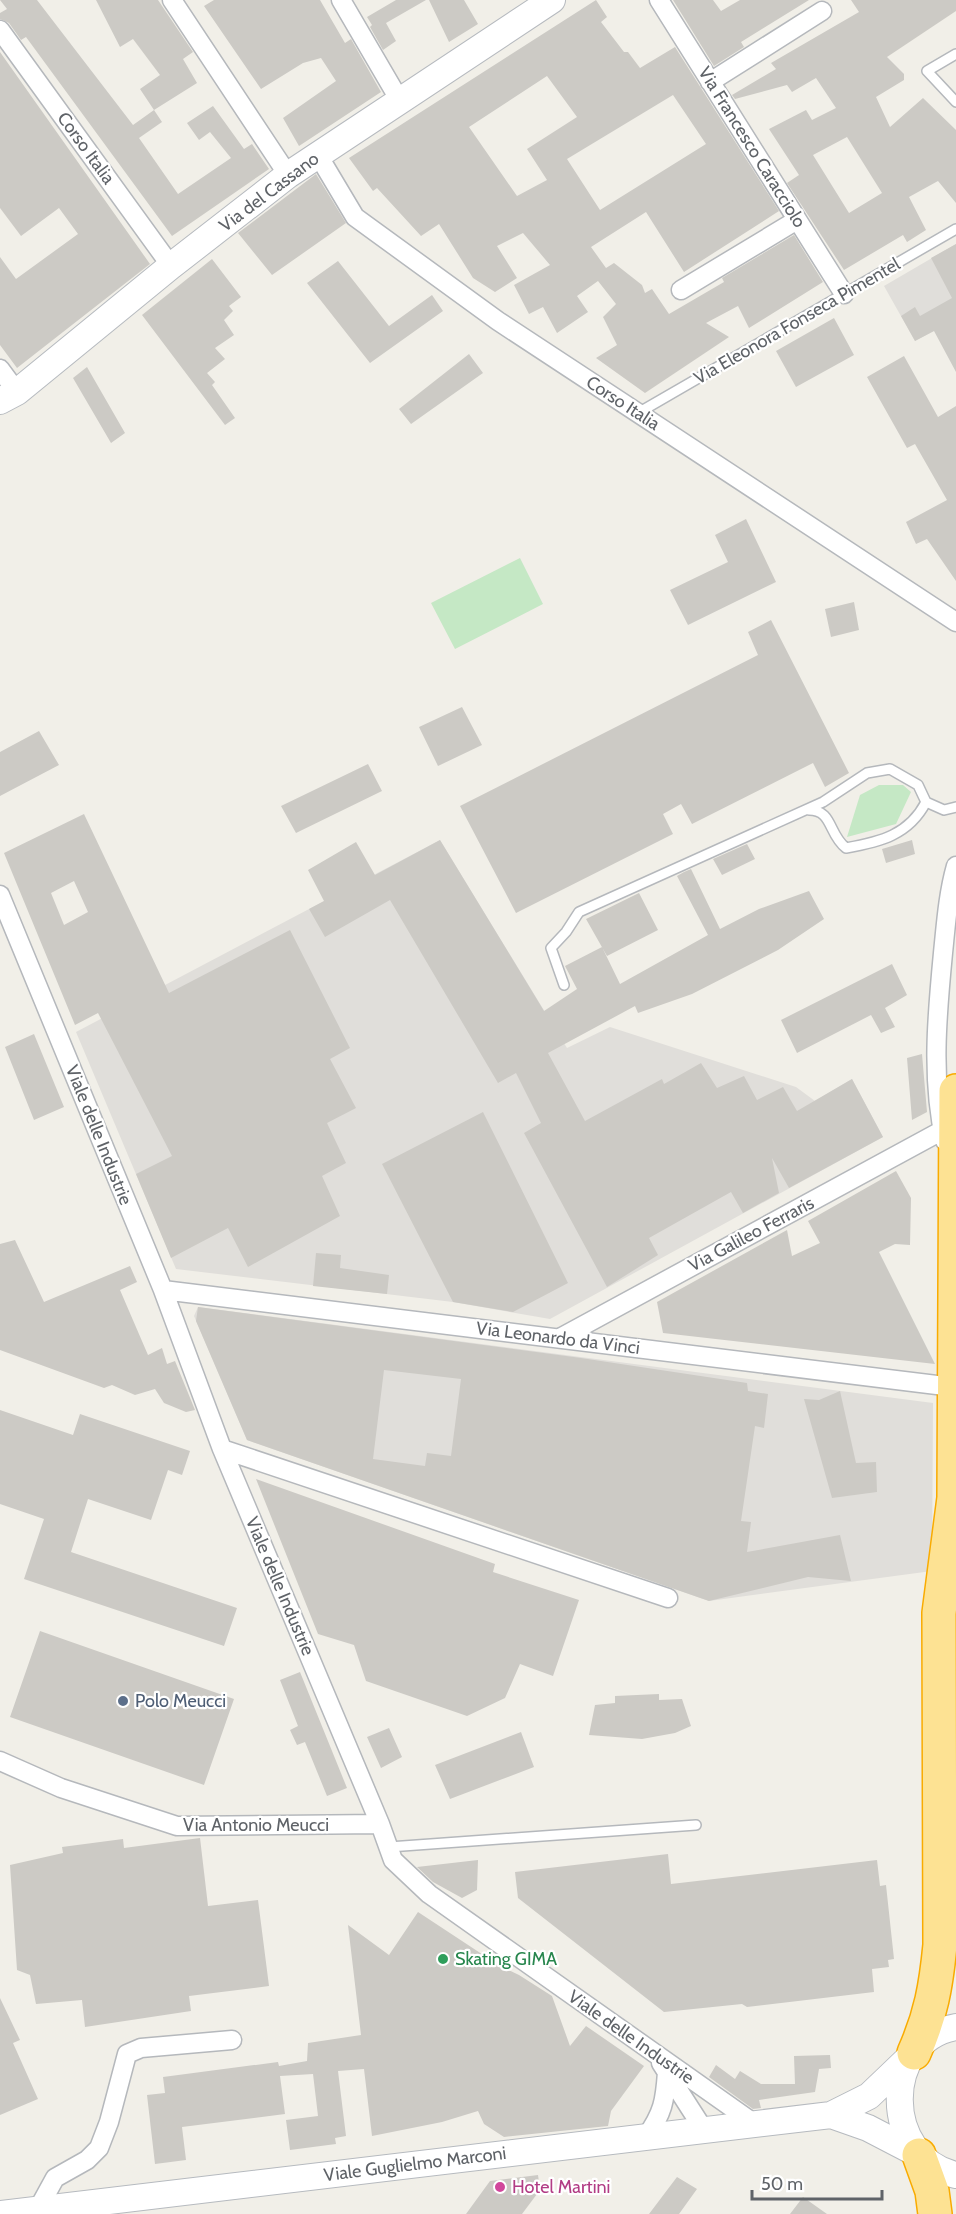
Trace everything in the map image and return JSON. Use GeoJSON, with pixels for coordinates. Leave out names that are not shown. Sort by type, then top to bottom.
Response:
{"type":"FeatureCollection","features":[{"type":"Feature","properties":{"kind":"highway"},"geometry":{"type":"LineString","coordinates":[[956,1091],[953,1387],[956,1783]]}},
{"type":"Feature","properties":{"kind":"highway"},"geometry":{"type":"LineString","coordinates":[[914,2053],[929,2021],[936,1989],[940,1945],[939,1613],[954,1498]]}},
{"type":"Feature","properties":{"kind":"highway"},"geometry":{"type":"LineString","coordinates":[[919,2155],[932,2191],[935,2214]]}},
{"type":"Feature","properties":{"kind":"street"},"geometry":{"type":"LineString","coordinates":[[172,0],[288,176]]}},
{"type":"Feature","properties":{"kind":"street"},"geometry":{"type":"LineString","coordinates":[[340,0],[400,100]]}},
{"type":"Feature","properties":{"kind":"street","name":"Via del Cassano"},"geometry":{"type":"LineString","coordinates":[[8,397],[171,266],[288,176],[552,0]]}},
{"type":"Feature","properties":{"kind":"street","name":"Via Francesco Caracciolo"},"geometry":{"type":"LineString","coordinates":[[659,0],[844,294]]}},
{"type":"Feature","properties":{"kind":"street"},"geometry":{"type":"LineString","coordinates":[[710,82],[822,11]]}},
{"type":"Feature","properties":{"kind":"street","name":"Corso Italia"},"geometry":{"type":"LineString","coordinates":[[0,30],[171,266]]}},
{"type":"Feature","properties":{"kind":"street","name":"Corso Italia"},"geometry":{"type":"LineString","coordinates":[[318,155],[355,217],[498,321],[948,611],[956,622]]}},
{"type":"Feature","properties":{"kind":"street"},"geometry":{"type":"LineString","coordinates":[[681,290],[797,220]]}},
{"type":"Feature","properties":{"kind":"street"},"geometry":{"type":"LineString","coordinates":[[0,369],[8,397]]}},
{"type":"Feature","properties":{"kind":"street"},"geometry":{"type":"LineString","coordinates":[[954,1179],[939,1114],[936,1059],[945,927],[956,866]]}},
{"type":"Feature","properties":{"kind":"street","name":"Viale delle Industrie"},"geometry":{"type":"LineString","coordinates":[[0,895],[163,1290],[222,1449],[381,1824],[393,1860],[429,1894],[755,2124]]}},
{"type":"Feature","properties":{"kind":"street","name":"Via Galileo Ferraris"},"geometry":{"type":"LineString","coordinates":[[560,1338],[943,1130]]}},
{"type":"Feature","properties":{"kind":"street","name":"Via Leonardo da Vinci"},"geometry":{"type":"LineString","coordinates":[[163,1290],[953,1387]]}},
{"type":"Feature","properties":{"kind":"street"},"geometry":{"type":"LineString","coordinates":[[222,1449],[668,1598]]}},
{"type":"Feature","properties":{"kind":"street","name":"Via Antonio Meucci"},"geometry":{"type":"LineString","coordinates":[[0,1761],[62,1788],[177,1826],[381,1824]]}},
{"type":"Feature","properties":{"kind":"street","name":"Viale Guglielmo Marconi"},"geometry":{"type":"LineString","coordinates":[[0,2214],[831,2115],[869,2096],[922,2044],[948,2028],[956,2027]]}},
{"type":"Feature","properties":{"kind":"street"},"geometry":{"type":"LineString","coordinates":[[38,2209],[55,2178],[87,2160],[99,2148],[109,2122],[127,2054],[141,2048],[232,2040]]}},
{"type":"Feature","properties":{"kind":"street"},"geometry":{"type":"LineString","coordinates":[[914,2053],[905,2069],[898,2099],[903,2129],[919,2155]]}},
{"type":"Feature","properties":{"kind":"street"},"geometry":{"type":"LineString","coordinates":[[656,2054],[704,2130]]}},
{"type":"Feature","properties":{"kind":"street"},"geometry":{"type":"LineString","coordinates":[[646,2137],[660,2117],[666,2099],[667,2072]]}},
{"type":"Feature","properties":{"kind":"street","name":"Viale Guglielmo Marconi"},"geometry":{"type":"LineString","coordinates":[[831,2115],[868,2128],[919,2155],[944,2172],[956,2175]]}},
{"type":"Feature","properties":{"kind":"lane"},"geometry":{"type":"LineString","coordinates":[[956,54],[927,71],[956,102]]}},
{"type":"Feature","properties":{"kind":"lane","name":"Via Eleonora Fonseca Pimentel"},"geometry":{"type":"LineString","coordinates":[[638,413],[956,229]]}},
{"type":"Feature","properties":{"kind":"lane"},"geometry":{"type":"LineString","coordinates":[[564,985],[551,948],[567,932],[579,912],[807,810],[867,773],[890,769],[918,785],[926,802],[944,810],[956,807]]}},
{"type":"Feature","properties":{"kind":"lane"},"geometry":{"type":"LineString","coordinates":[[807,810],[820,810],[825,814],[836,840],[846,848],[873,843],[903,831],[918,818],[926,802]]}},
{"type":"Feature","properties":{"kind":"lane"},"geometry":{"type":"LineString","coordinates":[[389,1847],[696,1825]]}},
{"type":"Feature","properties":{"kind":"shaded area"},"geometry":{"type":"Polygon","coordinates":[[[956,244],[956,319],[915,341],[884,286],[956,244]]]}},
{"type":"Feature","properties":{"kind":"shaded area"},"geometry":{"type":"Polygon","coordinates":[[[440,840],[567,1048],[610,1027],[796,1087],[815,1101],[852,1079],[883,1137],[550,1319],[453,1302],[176,1269],[76,1032],[440,840]]]}},
{"type":"Feature","properties":{"kind":"shaded area"},"geometry":{"type":"Polygon","coordinates":[[[198,1307],[933,1403],[932,1571],[709,1601],[247,1440],[194,1316],[198,1307]]]}},
{"type":"Feature","properties":{"kind":"green space"},"geometry":{"type":"Polygon","coordinates":[[[520,558],[543,604],[455,649],[431,603],[520,558]]]}},
{"type":"Feature","properties":{"kind":"green space"},"geometry":{"type":"Polygon","coordinates":[[[879,785],[903,785],[911,792],[896,824],[847,837],[860,795],[879,785]]]}},
{"type":"Feature","properties":{"kind":"building"},"geometry":{"type":"Polygon","coordinates":[[[0,0],[37,0],[133,125],[154,110],[162,122],[139,138],[178,194],[231,158],[210,132],[199,140],[187,123],[213,106],[244,149],[252,144],[269,169],[172,236],[26,37],[21,40],[9,23],[0,19],[0,13],[7,9],[0,0]]]}},
{"type":"Feature","properties":{"kind":"building"},"geometry":{"type":"Polygon","coordinates":[[[96,0],[158,0],[193,52],[183,59],[197,83],[154,110],[140,89],[160,75],[133,39],[120,47],[96,0]]]}},
{"type":"Feature","properties":{"kind":"building"},"geometry":{"type":"Polygon","coordinates":[[[214,0],[320,0],[345,43],[351,39],[381,92],[299,146],[283,118],[336,81],[321,58],[303,63],[261,89],[204,6],[214,0]]]}},
{"type":"Feature","properties":{"kind":"building"},"geometry":{"type":"Polygon","coordinates":[[[396,0],[426,0],[386,23],[396,41],[383,50],[367,17],[396,0]]]}},
{"type":"Feature","properties":{"kind":"building"},"geometry":{"type":"Polygon","coordinates":[[[429,0],[464,0],[478,24],[449,42],[429,0]]]}},
{"type":"Feature","properties":{"kind":"building"},"geometry":{"type":"Polygon","coordinates":[[[596,0],[607,17],[601,22],[624,52],[628,52],[640,68],[675,47],[779,211],[684,272],[646,212],[591,247],[606,268],[614,263],[642,285],[645,293],[652,289],[669,314],[724,282],[722,278],[794,235],[823,282],[749,328],[738,306],[706,323],[729,337],[645,393],[596,358],[617,345],[603,317],[616,304],[598,281],[577,296],[588,312],[557,333],[543,307],[529,314],[514,285],[550,265],[523,233],[497,246],[517,278],[495,292],[473,278],[439,224],[421,236],[377,188],[373,191],[349,158],[596,0]],[[547,76],[469,127],[517,196],[547,180],[527,149],[577,117],[547,76]],[[673,95],[567,159],[600,210],[706,144],[673,95]]]}},
{"type":"Feature","properties":{"kind":"building"},"geometry":{"type":"Polygon","coordinates":[[[673,0],[713,0],[721,11],[740,0],[809,0],[741,42],[744,47],[714,66],[673,0]]]}},
{"type":"Feature","properties":{"kind":"building"},"geometry":{"type":"Polygon","coordinates":[[[851,0],[956,0],[956,11],[887,57],[904,74],[904,80],[876,97],[890,127],[923,98],[956,130],[956,203],[938,181],[909,197],[926,230],[907,242],[903,235],[844,270],[787,183],[799,175],[769,129],[806,110],[812,120],[836,108],[816,78],[792,92],[787,85],[735,99],[732,95],[776,69],[771,63],[859,12],[851,0]],[[847,137],[813,155],[849,213],[882,193],[847,137]]]}},
{"type":"Feature","properties":{"kind":"building"},"geometry":{"type":"Polygon","coordinates":[[[0,52],[150,264],[17,368],[0,345],[0,257],[16,279],[78,234],[59,208],[21,236],[0,208],[0,52]]]}},
{"type":"Feature","properties":{"kind":"building"},"geometry":{"type":"Polygon","coordinates":[[[316,174],[346,223],[272,275],[238,233],[316,174]]]}},
{"type":"Feature","properties":{"kind":"building"},"geometry":{"type":"Polygon","coordinates":[[[956,244],[956,372],[934,331],[915,341],[901,316],[915,307],[920,316],[952,298],[931,258],[956,244]]]}},
{"type":"Feature","properties":{"kind":"building"},"geometry":{"type":"Polygon","coordinates":[[[212,259],[241,297],[229,306],[233,311],[224,320],[234,335],[215,348],[225,359],[207,373],[215,382],[212,385],[235,418],[225,425],[142,315],[212,259]]]}},
{"type":"Feature","properties":{"kind":"building"},"geometry":{"type":"Polygon","coordinates":[[[338,261],[389,326],[432,295],[443,311],[370,363],[307,283],[338,261]]]}},
{"type":"Feature","properties":{"kind":"building"},"geometry":{"type":"Polygon","coordinates":[[[834,318],[854,355],[796,387],[776,351],[834,318]]]}},
{"type":"Feature","properties":{"kind":"building"},"geometry":{"type":"Polygon","coordinates":[[[469,354],[483,373],[411,424],[399,409],[469,354]]]}},
{"type":"Feature","properties":{"kind":"building"},"geometry":{"type":"Polygon","coordinates":[[[904,356],[938,417],[956,406],[956,581],[927,539],[916,544],[906,522],[947,500],[915,444],[907,448],[867,377],[904,356]]]}},
{"type":"Feature","properties":{"kind":"building"},"geometry":{"type":"Polygon","coordinates":[[[87,367],[125,433],[111,443],[73,378],[87,367]]]}},
{"type":"Feature","properties":{"kind":"building"},"geometry":{"type":"Polygon","coordinates":[[[746,519],[776,582],[688,625],[670,590],[728,562],[715,535],[746,519]]]}},
{"type":"Feature","properties":{"kind":"building"},"geometry":{"type":"Polygon","coordinates":[[[854,602],[859,630],[831,637],[825,609],[854,602]]]}},
{"type":"Feature","properties":{"kind":"building"},"geometry":{"type":"Polygon","coordinates":[[[771,620],[849,773],[825,787],[813,763],[692,824],[681,804],[663,814],[673,834],[516,913],[460,806],[758,655],[748,632],[771,620]]]}},
{"type":"Feature","properties":{"kind":"building"},"geometry":{"type":"Polygon","coordinates":[[[462,707],[482,745],[438,766],[419,727],[462,707]]]}},
{"type":"Feature","properties":{"kind":"building"},"geometry":{"type":"Polygon","coordinates":[[[39,731],[59,765],[0,796],[0,752],[39,731]]]}},
{"type":"Feature","properties":{"kind":"building"},"geometry":{"type":"Polygon","coordinates":[[[368,764],[382,791],[296,833],[281,806],[368,764]]]}},
{"type":"Feature","properties":{"kind":"building"},"geometry":{"type":"Polygon","coordinates":[[[84,814],[169,993],[290,930],[350,1048],[330,1059],[356,1108],[327,1123],[346,1163],[322,1176],[340,1216],[248,1267],[228,1228],[171,1258],[136,1174],[172,1156],[98,1013],[75,1025],[4,853],[84,814]],[[74,881],[51,893],[64,925],[88,912],[74,881]]]}},
{"type":"Feature","properties":{"kind":"building"},"geometry":{"type":"Polygon","coordinates":[[[440,840],[544,1011],[577,989],[565,966],[602,947],[620,984],[708,935],[677,876],[684,872],[691,869],[720,929],[759,909],[809,891],[824,919],[778,950],[692,994],[638,1013],[635,1006],[548,1053],[585,1121],[662,1079],[664,1084],[701,1063],[717,1088],[744,1076],[757,1100],[783,1087],[797,1111],[852,1079],[883,1137],[789,1188],[772,1158],[779,1193],[743,1213],[731,1192],[649,1238],[658,1255],[607,1287],[524,1133],[541,1123],[516,1073],[498,1083],[390,900],[325,937],[309,909],[324,901],[308,870],[356,842],[375,875],[440,840]]]}},
{"type":"Feature","properties":{"kind":"building"},"geometry":{"type":"Polygon","coordinates":[[[912,840],[915,854],[886,863],[882,849],[912,840]]]}},
{"type":"Feature","properties":{"kind":"building"},"geometry":{"type":"Polygon","coordinates":[[[747,844],[755,859],[722,875],[713,859],[747,844]]]}},
{"type":"Feature","properties":{"kind":"building"},"geometry":{"type":"Polygon","coordinates":[[[639,893],[658,930],[607,956],[586,919],[639,893]]]}},
{"type":"Feature","properties":{"kind":"building"},"geometry":{"type":"Polygon","coordinates":[[[892,964],[907,995],[885,1008],[895,1027],[881,1033],[871,1015],[797,1053],[781,1020],[892,964]]]}},
{"type":"Feature","properties":{"kind":"building"},"geometry":{"type":"Polygon","coordinates":[[[34,1034],[64,1107],[34,1120],[5,1047],[34,1034]]]}},
{"type":"Feature","properties":{"kind":"building"},"geometry":{"type":"Polygon","coordinates":[[[922,1054],[927,1112],[912,1120],[907,1058],[922,1054]]]}},
{"type":"Feature","properties":{"kind":"building"},"geometry":{"type":"Polygon","coordinates":[[[483,1112],[568,1283],[513,1312],[453,1302],[382,1164],[483,1112]]]}},
{"type":"Feature","properties":{"kind":"building"},"geometry":{"type":"Polygon","coordinates":[[[896,1171],[911,1198],[910,1245],[895,1244],[879,1252],[935,1364],[663,1333],[657,1302],[787,1230],[792,1256],[820,1243],[808,1221],[896,1171]]]}},
{"type":"Feature","properties":{"kind":"building"},"geometry":{"type":"Polygon","coordinates":[[[15,1240],[44,1302],[130,1266],[137,1282],[120,1290],[148,1355],[162,1348],[167,1364],[175,1361],[195,1410],[186,1412],[164,1403],[155,1389],[135,1395],[112,1385],[104,1388],[0,1350],[0,1244],[15,1240]]]}},
{"type":"Feature","properties":{"kind":"building"},"geometry":{"type":"Polygon","coordinates":[[[316,1253],[341,1255],[340,1268],[389,1275],[387,1294],[313,1286],[316,1253]]]}},
{"type":"Feature","properties":{"kind":"building"},"geometry":{"type":"Polygon","coordinates":[[[198,1307],[581,1358],[747,1383],[748,1391],[768,1394],[764,1428],[755,1426],[741,1521],[751,1522],[747,1552],[840,1535],[851,1581],[808,1577],[709,1601],[247,1440],[196,1321],[198,1307]],[[384,1370],[373,1459],[425,1466],[427,1453],[451,1456],[461,1379],[384,1370]]]}},
{"type":"Feature","properties":{"kind":"building"},"geometry":{"type":"Polygon","coordinates":[[[840,1391],[856,1463],[876,1462],[877,1492],[832,1498],[804,1399],[819,1400],[840,1391]]]}},
{"type":"Feature","properties":{"kind":"building"},"geometry":{"type":"Polygon","coordinates":[[[0,1410],[73,1435],[80,1414],[190,1451],[182,1475],[168,1470],[151,1520],[88,1499],[71,1552],[237,1608],[224,1646],[24,1579],[44,1519],[0,1504],[0,1410]]]}},
{"type":"Feature","properties":{"kind":"building"},"geometry":{"type":"Polygon","coordinates":[[[256,1479],[495,1564],[493,1572],[579,1600],[553,1676],[520,1664],[505,1698],[467,1716],[366,1681],[354,1645],[318,1634],[256,1479]]]}},
{"type":"Feature","properties":{"kind":"building"},"geometry":{"type":"Polygon","coordinates":[[[40,1631],[234,1699],[204,1785],[10,1717],[40,1631]]]}},
{"type":"Feature","properties":{"kind":"building"},"geometry":{"type":"Polygon","coordinates":[[[300,1672],[347,1788],[327,1796],[305,1742],[297,1745],[290,1730],[298,1726],[280,1680],[300,1672]]]}},
{"type":"Feature","properties":{"kind":"building"},"geometry":{"type":"Polygon","coordinates":[[[659,1694],[659,1700],[682,1699],[691,1726],[675,1733],[642,1739],[589,1735],[595,1705],[615,1703],[615,1696],[659,1694]]]}},
{"type":"Feature","properties":{"kind":"building"},"geometry":{"type":"Polygon","coordinates":[[[389,1728],[402,1757],[381,1768],[367,1737],[389,1728]]]}},
{"type":"Feature","properties":{"kind":"building"},"geometry":{"type":"Polygon","coordinates":[[[521,1732],[534,1767],[450,1799],[435,1765],[521,1732]]]}},
{"type":"Feature","properties":{"kind":"building"},"geometry":{"type":"Polygon","coordinates":[[[200,1838],[208,1906],[258,1900],[269,1986],[189,1996],[191,2011],[85,2027],[82,2000],[36,2004],[30,1975],[17,1970],[10,1865],[63,1853],[62,1847],[123,1839],[124,1848],[200,1838]]]}},
{"type":"Feature","properties":{"kind":"building"},"geometry":{"type":"Polygon","coordinates":[[[668,1854],[671,1884],[877,1860],[880,1886],[886,1885],[894,1959],[888,1960],[889,1967],[872,1969],[874,1992],[747,2007],[742,2004],[664,2012],[518,1898],[515,1872],[668,1854]]]}},
{"type":"Feature","properties":{"kind":"building"},"geometry":{"type":"Polygon","coordinates":[[[478,1860],[477,1890],[462,1898],[433,1882],[417,1867],[478,1860]]]}},
{"type":"Feature","properties":{"kind":"building"},"geometry":{"type":"Polygon","coordinates":[[[418,1912],[500,1966],[552,1996],[570,2046],[586,2026],[644,2066],[611,2111],[608,2126],[504,2137],[484,2124],[478,2111],[442,2122],[372,2136],[364,2069],[338,2071],[346,2136],[335,2138],[336,2144],[290,2150],[286,2120],[318,2116],[313,2074],[280,2076],[285,2114],[182,2127],[186,2160],[155,2164],[147,2095],[165,2093],[163,2077],[278,2062],[279,2066],[307,2061],[308,2043],[361,2035],[348,1925],[389,1955],[418,1912]]]}},
{"type":"Feature","properties":{"kind":"building"},"geometry":{"type":"Polygon","coordinates":[[[0,1998],[20,2040],[13,2043],[38,2099],[0,2115],[0,1998]]]}},
{"type":"Feature","properties":{"kind":"building"},"geometry":{"type":"Polygon","coordinates":[[[830,2055],[831,2068],[819,2069],[815,2092],[759,2100],[761,2108],[753,2109],[709,2077],[716,2065],[735,2079],[740,2071],[761,2084],[795,2084],[794,2056],[830,2055]]]}},
{"type":"Feature","properties":{"kind":"building"},"geometry":{"type":"Polygon","coordinates":[[[538,2175],[540,2190],[522,2214],[466,2214],[490,2181],[538,2175]]]}},
{"type":"Feature","properties":{"kind":"building"},"geometry":{"type":"Polygon","coordinates":[[[677,2177],[697,2189],[679,2214],[649,2214],[677,2177]]]}},
{"type":"Feature","properties":{"kind":"building"},"geometry":{"type":"Polygon","coordinates":[[[803,2197],[827,2214],[790,2214],[803,2197]]]}},
{"type":"Feature","properties":{"kind":"place","name":"Polo Meucci"},"geometry":{"type":"Point","coordinates":[123,1701]}},
{"type":"Feature","properties":{"kind":"place","name":"Skating GIMA"},"geometry":{"type":"Point","coordinates":[443,1959]}},
{"type":"Feature","properties":{"kind":"place","name":"Hotel Martini"},"geometry":{"type":"Point","coordinates":[500,2187]}}]}
